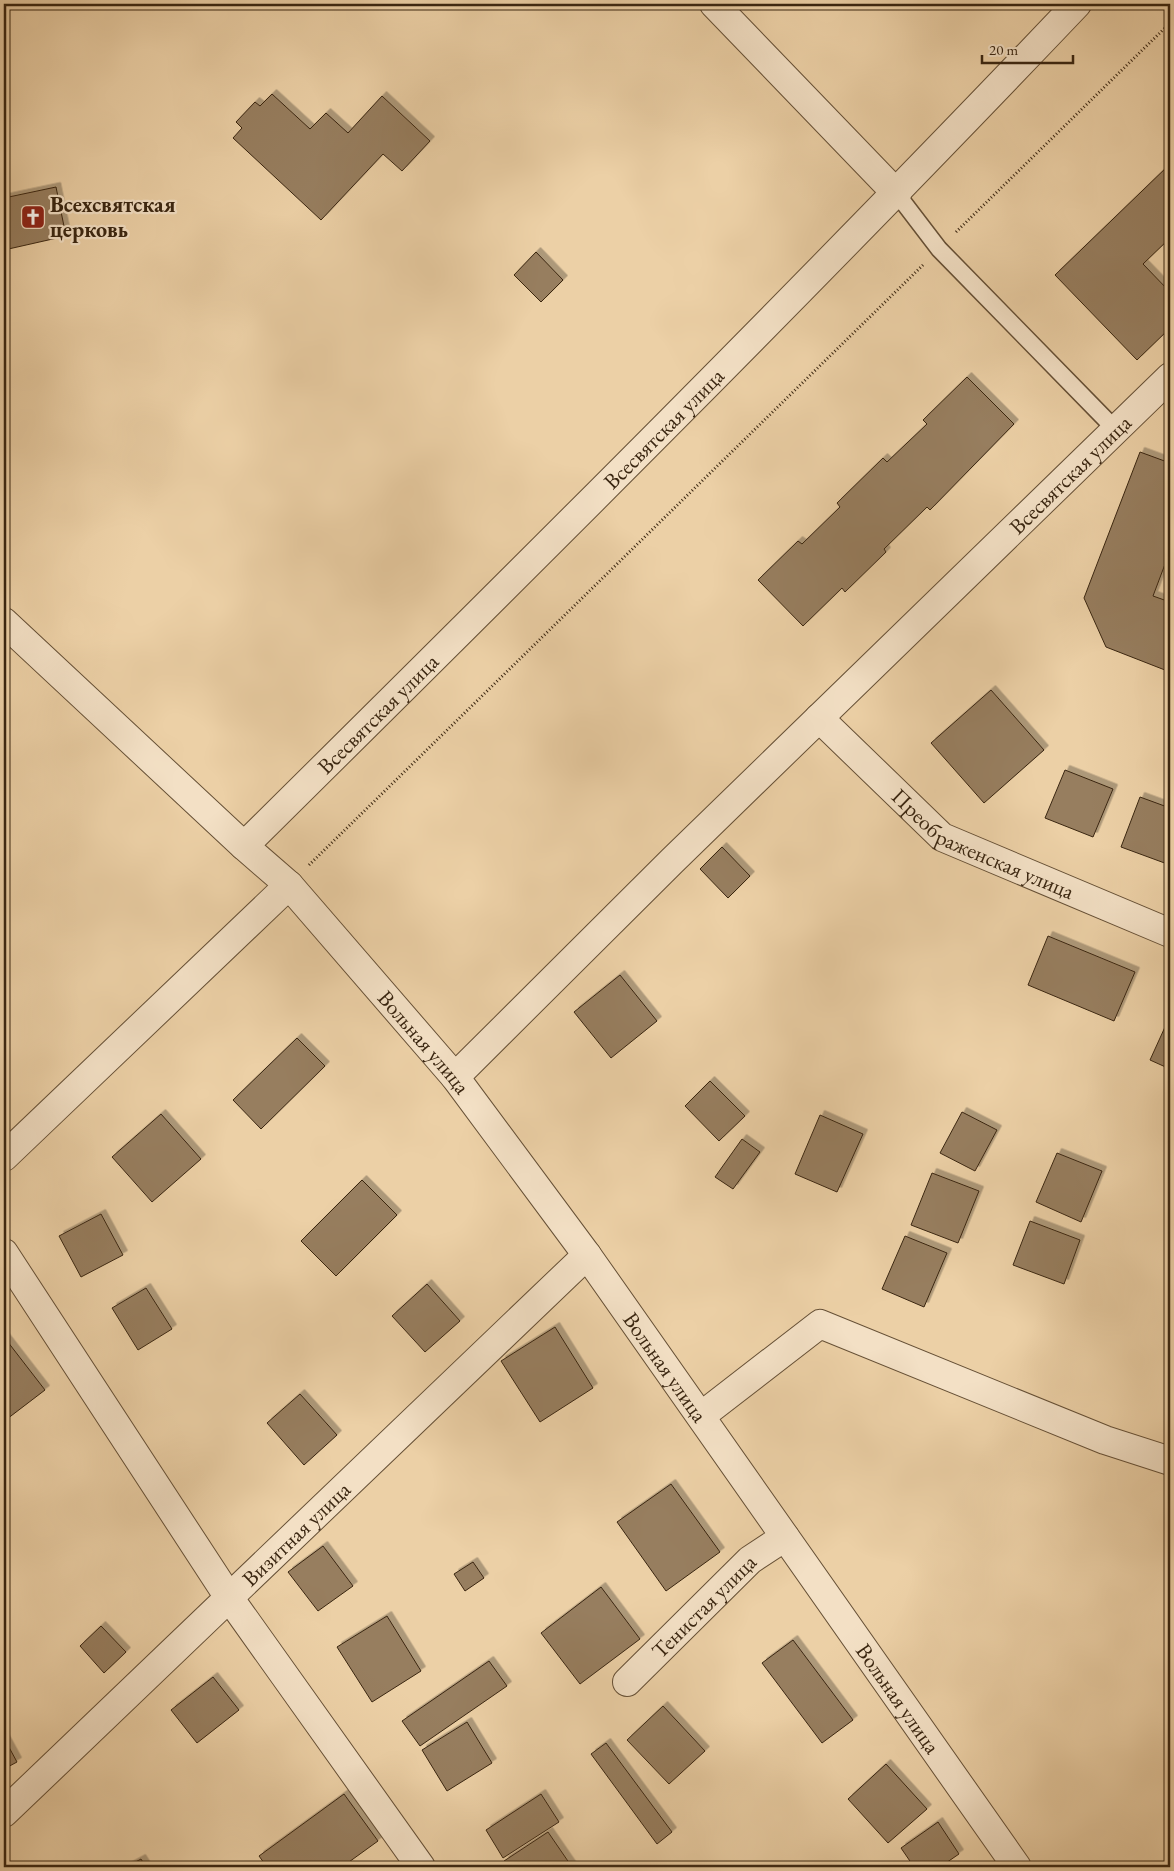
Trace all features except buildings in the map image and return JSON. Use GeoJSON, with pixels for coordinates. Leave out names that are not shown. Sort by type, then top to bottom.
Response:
{"type":"FeatureCollection","features":[{"type":"Feature","properties":{"kind":"street"},"geometry":{"type":"LineString","coordinates":[[714,4],[897,194]]}},
{"type":"Feature","properties":{"kind":"street","name":"Всесвятская улица"},"geometry":{"type":"LineString","coordinates":[[244,846],[623,472],[897,194],[1077,4]]}},
{"type":"Feature","properties":{"kind":"street","name":"Всесвятская улица"},"geometry":{"type":"LineString","coordinates":[[455,1077],[819,718],[1169,380]]}},
{"type":"Feature","properties":{"kind":"street","name":"Вольная улица"},"geometry":{"type":"LineString","coordinates":[[4,622],[244,846],[289,885],[455,1077],[587,1255],[1017,1867]]}},
{"type":"Feature","properties":{"kind":"street","name":"Преображенская улица"},"geometry":{"type":"LineString","coordinates":[[819,718],[942,837],[1170,933]]}},
{"type":"Feature","properties":{"kind":"street"},"geometry":{"type":"LineString","coordinates":[[4,1157],[289,885]]}},
{"type":"Feature","properties":{"kind":"street"},"geometry":{"type":"LineString","coordinates":[[4,1254],[228,1596],[421,1867]]}},
{"type":"Feature","properties":{"kind":"street","name":"Визитная улица"},"geometry":{"type":"LineString","coordinates":[[4,1813],[228,1596],[587,1255]]}},
{"type":"Feature","properties":{"kind":"street"},"geometry":{"type":"LineString","coordinates":[[701,1416],[820,1324],[1105,1440],[1170,1462]]}},
{"type":"Feature","properties":{"kind":"street","name":"Тенистая улица"},"geometry":{"type":"LineString","coordinates":[[626,1682],[750,1560],[785,1537]]}},
{"type":"Feature","properties":{"kind":"lane"},"geometry":{"type":"LineString","coordinates":[[897,194],[939,249],[1116,430]]}},
{"type":"Feature","properties":{"kind":"path"},"geometry":{"type":"LineString","coordinates":[[289,885],[1170,23]]}},
{"type":"Feature","properties":{"kind":"place","name":"Всехсвятская церковь"},"geometry":{"type":"Point","coordinates":[33,217]}}]}
